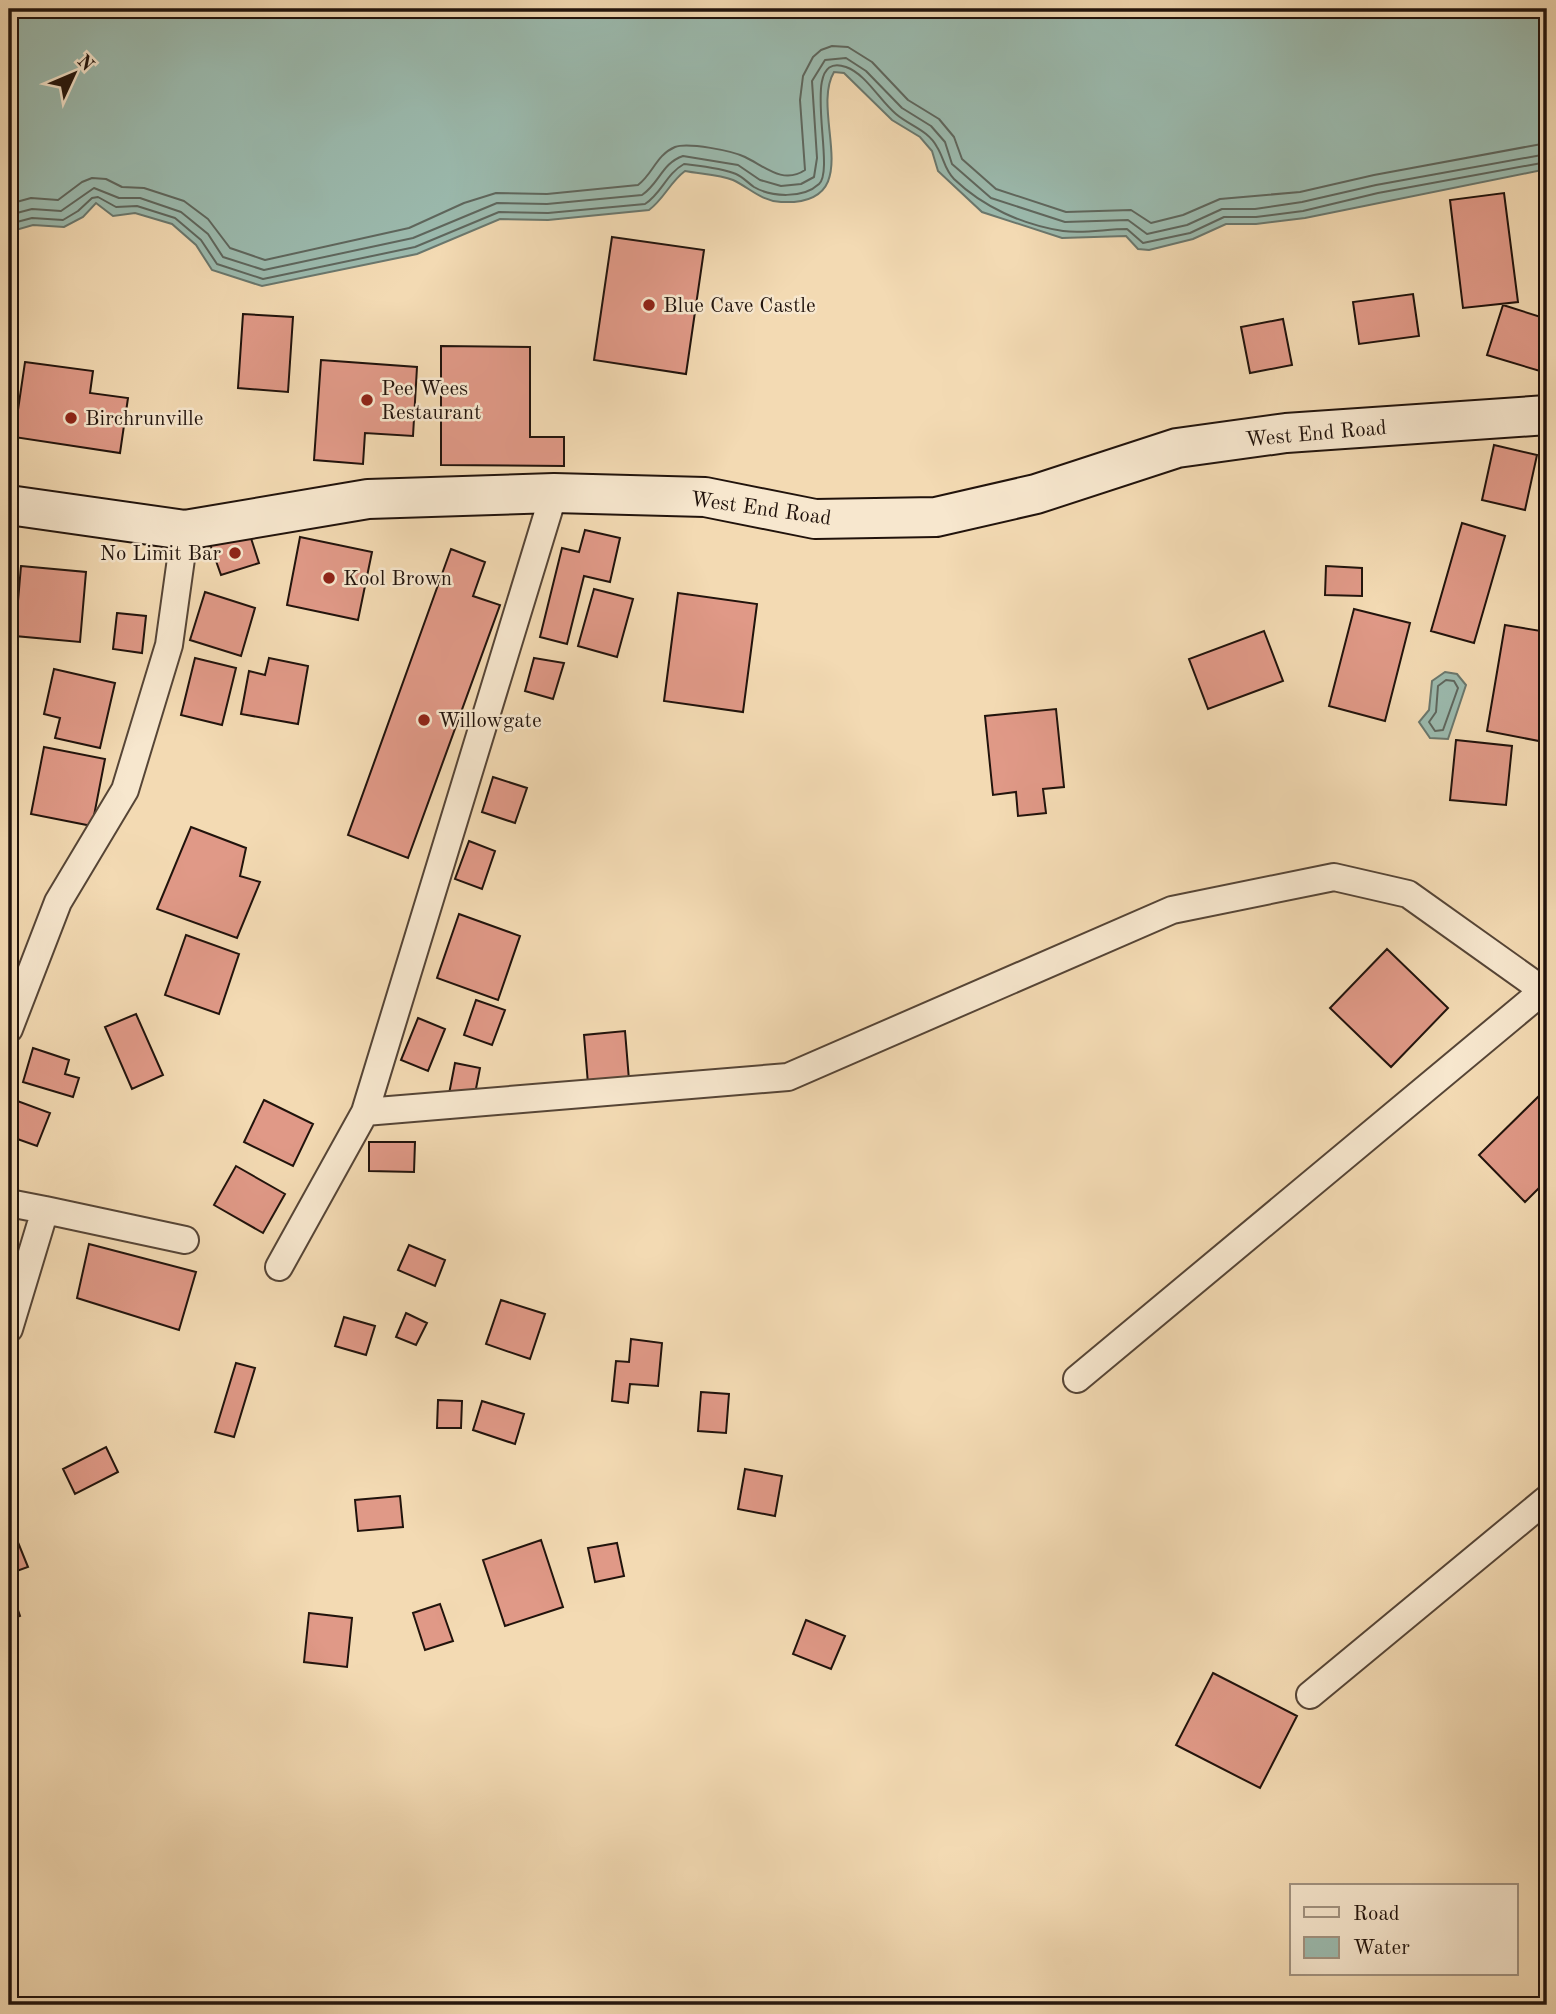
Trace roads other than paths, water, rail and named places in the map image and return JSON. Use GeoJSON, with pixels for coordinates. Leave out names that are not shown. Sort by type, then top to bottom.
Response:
{"type":"FeatureCollection","features":[{"type":"Feature","properties":{"kind":"main road","name":"West End Road"},"geometry":{"type":"LineString","coordinates":[[9,505],[186,530],[368,499],[554,493],[705,497],[815,519],[936,517],[1036,494],[1177,448],[1286,433],[1547,415]]}},
{"type":"Feature","properties":{"kind":"street"},"geometry":{"type":"LineString","coordinates":[[279,1266],[365,1112],[554,493]]}},
{"type":"Feature","properties":{"kind":"street"},"geometry":{"type":"LineString","coordinates":[[9,1029],[58,902],[125,790],[169,645],[186,530]]}},
{"type":"Feature","properties":{"kind":"street"},"geometry":{"type":"LineString","coordinates":[[365,1112],[788,1077],[1172,910],[1334,877],[1408,894],[1546,991],[1077,1379]]}},
{"type":"Feature","properties":{"kind":"street"},"geometry":{"type":"LineString","coordinates":[[9,1203],[185,1240]]}},
{"type":"Feature","properties":{"kind":"street"},"geometry":{"type":"LineString","coordinates":[[9,1329],[45,1210]]}},
{"type":"Feature","properties":{"kind":"street"},"geometry":{"type":"LineString","coordinates":[[1310,1695],[1547,1499]]}},
{"type":"Feature","properties":{"kind":"water"},"geometry":{"type":"Polygon","coordinates":[[[9,9],[1547,9],[1547,169],[1305,218],[1256,224],[1226,224],[1193,239],[1149,250],[1138,249],[1126,236],[1062,238],[982,212],[938,171],[932,151],[920,137],[892,120],[844,73],[834,72],[828,90],[832,154],[830,174],[823,189],[808,199],[774,201],[728,178],[685,171],[649,210],[548,220],[500,219],[417,254],[262,286],[212,270],[196,245],[172,224],[135,213],[113,216],[96,203],[83,217],[64,227],[33,225],[9,232],[9,9]]]}},
{"type":"Feature","properties":{"kind":"water"},"geometry":{"type":"Polygon","coordinates":[[[1445,672],[1457,674],[1466,685],[1448,739],[1430,738],[1419,722],[1429,710],[1432,681],[1445,672]]]}},
{"type":"Feature","properties":{"kind":"place","name":"Blue Cave Castle"},"geometry":{"type":"Point","coordinates":[649,305]}},
{"type":"Feature","properties":{"kind":"place","name":"Pee Wees Restaurant"},"geometry":{"type":"Point","coordinates":[367,400]}},
{"type":"Feature","properties":{"kind":"place","name":"Birchrunville"},"geometry":{"type":"Point","coordinates":[71,418]}},
{"type":"Feature","properties":{"kind":"place","name":"No Limit Bar"},"geometry":{"type":"Point","coordinates":[235,553]}},
{"type":"Feature","properties":{"kind":"place","name":"Kool Brown"},"geometry":{"type":"Point","coordinates":[329,578]}},
{"type":"Feature","properties":{"kind":"place","name":"Willowgate"},"geometry":{"type":"Point","coordinates":[424,720]}}]}
